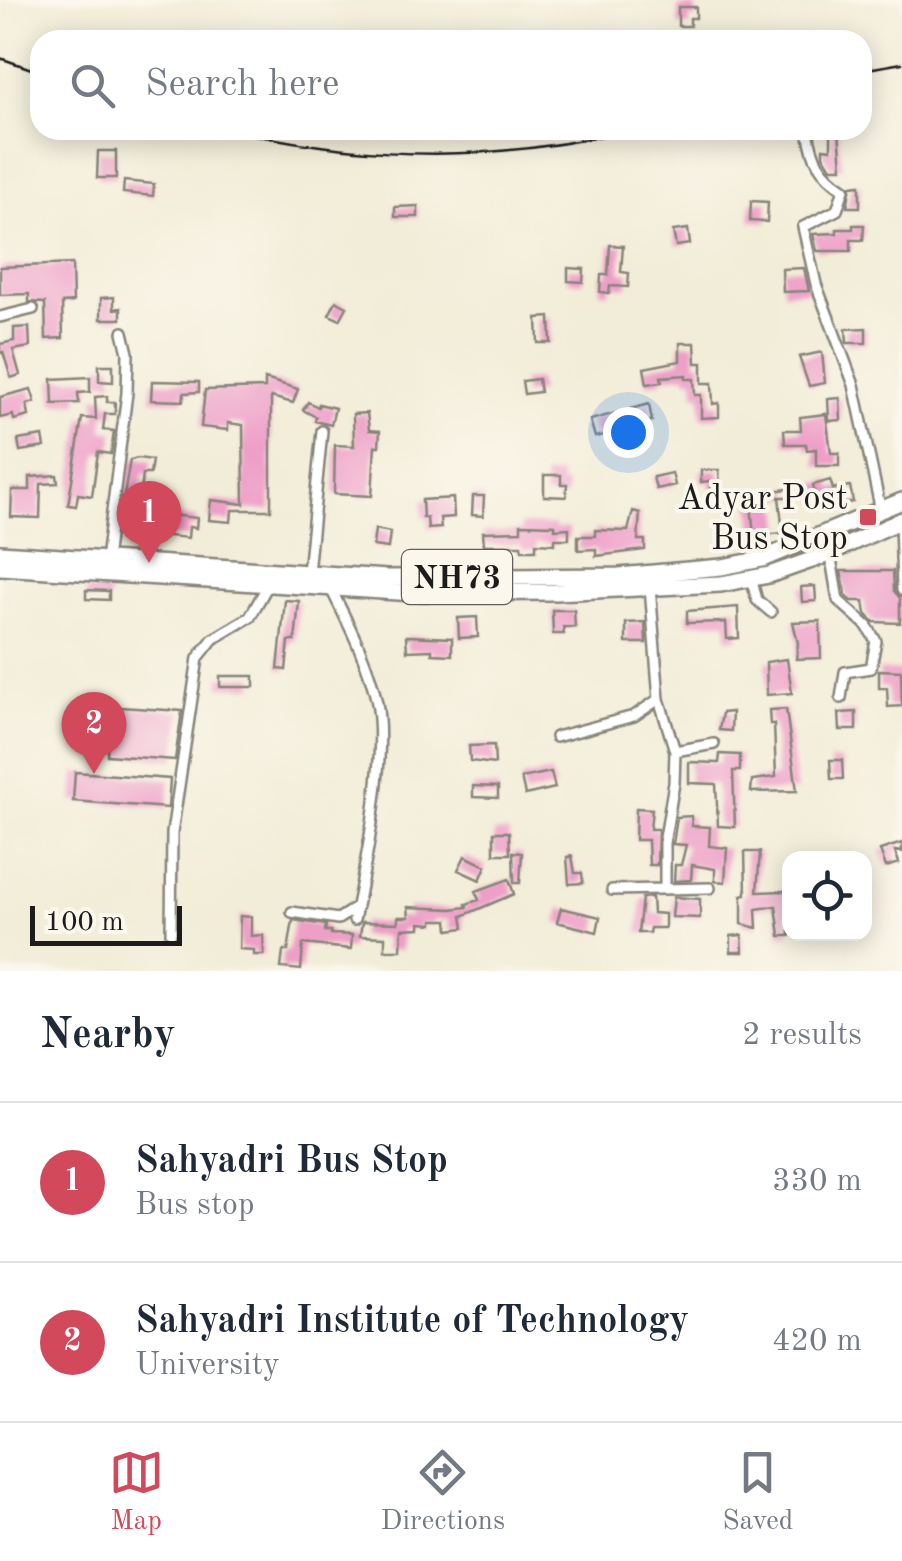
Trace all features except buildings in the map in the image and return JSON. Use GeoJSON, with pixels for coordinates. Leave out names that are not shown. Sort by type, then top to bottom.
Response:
{"type":"FeatureCollection","features":[{"type":"Feature","properties":{"kind":"highway","name":"NH73"},"geometry":{"type":"LineString","coordinates":[[0,553],[387,578],[619,576],[722,567],[763,559],[902,502]]}},
{"type":"Feature","properties":{"kind":"highway","name":"NH73"},"geometry":{"type":"LineString","coordinates":[[0,567],[414,593],[721,584],[830,552],[901,520]]}},
{"type":"Feature","properties":{"kind":"street"},"geometry":{"type":"LineString","coordinates":[[809,140],[824,176],[844,189],[836,210],[803,226],[816,284],[854,385],[882,510]]}},
{"type":"Feature","properties":{"kind":"street"},"geometry":{"type":"LineString","coordinates":[[0,317],[33,308]]}},
{"type":"Feature","properties":{"kind":"street"},"geometry":{"type":"LineString","coordinates":[[106,560],[127,392],[128,353],[123,332]]}},
{"type":"Feature","properties":{"kind":"street"},"geometry":{"type":"LineString","coordinates":[[308,573],[322,431]]}},
{"type":"Feature","properties":{"kind":"street"},"geometry":{"type":"LineString","coordinates":[[901,520],[902,590]]}},
{"type":"Feature","properties":{"kind":"street"},"geometry":{"type":"LineString","coordinates":[[830,552],[838,600],[868,626],[876,641],[870,668],[845,672],[842,698]]}},
{"type":"Feature","properties":{"kind":"street"},"geometry":{"type":"LineString","coordinates":[[752,578],[757,600],[770,612]]}},
{"type":"Feature","properties":{"kind":"street"},"geometry":{"type":"LineString","coordinates":[[171,933],[172,833],[198,658],[213,640],[250,617],[269,583]]}},
{"type":"Feature","properties":{"kind":"street"},"geometry":{"type":"LineString","coordinates":[[650,587],[659,699],[674,752],[674,783],[665,838],[665,887]]}},
{"type":"Feature","properties":{"kind":"street"},"geometry":{"type":"LineString","coordinates":[[330,588],[377,706],[374,799],[354,920]]}},
{"type":"Feature","properties":{"kind":"street"},"geometry":{"type":"LineString","coordinates":[[556,736],[634,716],[659,699]]}},
{"type":"Feature","properties":{"kind":"street"},"geometry":{"type":"LineString","coordinates":[[674,752],[714,744]]}},
{"type":"Feature","properties":{"kind":"street"},"geometry":{"type":"LineString","coordinates":[[612,890],[710,888]]}},
{"type":"Feature","properties":{"kind":"street"},"geometry":{"type":"LineString","coordinates":[[292,912],[338,920],[357,907]]}},
{"type":"Feature","properties":{"kind":"railway"},"geometry":{"type":"LineString","coordinates":[[0,58],[30,68]]}},
{"type":"Feature","properties":{"kind":"railway"},"geometry":{"type":"LineString","coordinates":[[872,68],[902,63]]}},
{"type":"Feature","properties":{"kind":"railway"},"geometry":{"type":"LineString","coordinates":[[282,140],[430,154],[529,148],[583,140]]}},
{"type":"Feature","properties":{"kind":"place","name":"Adyar Post Bus Stop"},"geometry":{"type":"Point","coordinates":[868,517]}},
{"type":"Feature","properties":{"kind":"place","name":"Sahyadri Bus Stop"},"geometry":{"type":"Point","coordinates":[149,563]}},
{"type":"Feature","properties":{"kind":"place","name":"Sahyadri Institute of Technology"},"geometry":{"type":"Point","coordinates":[94,774]}}]}
